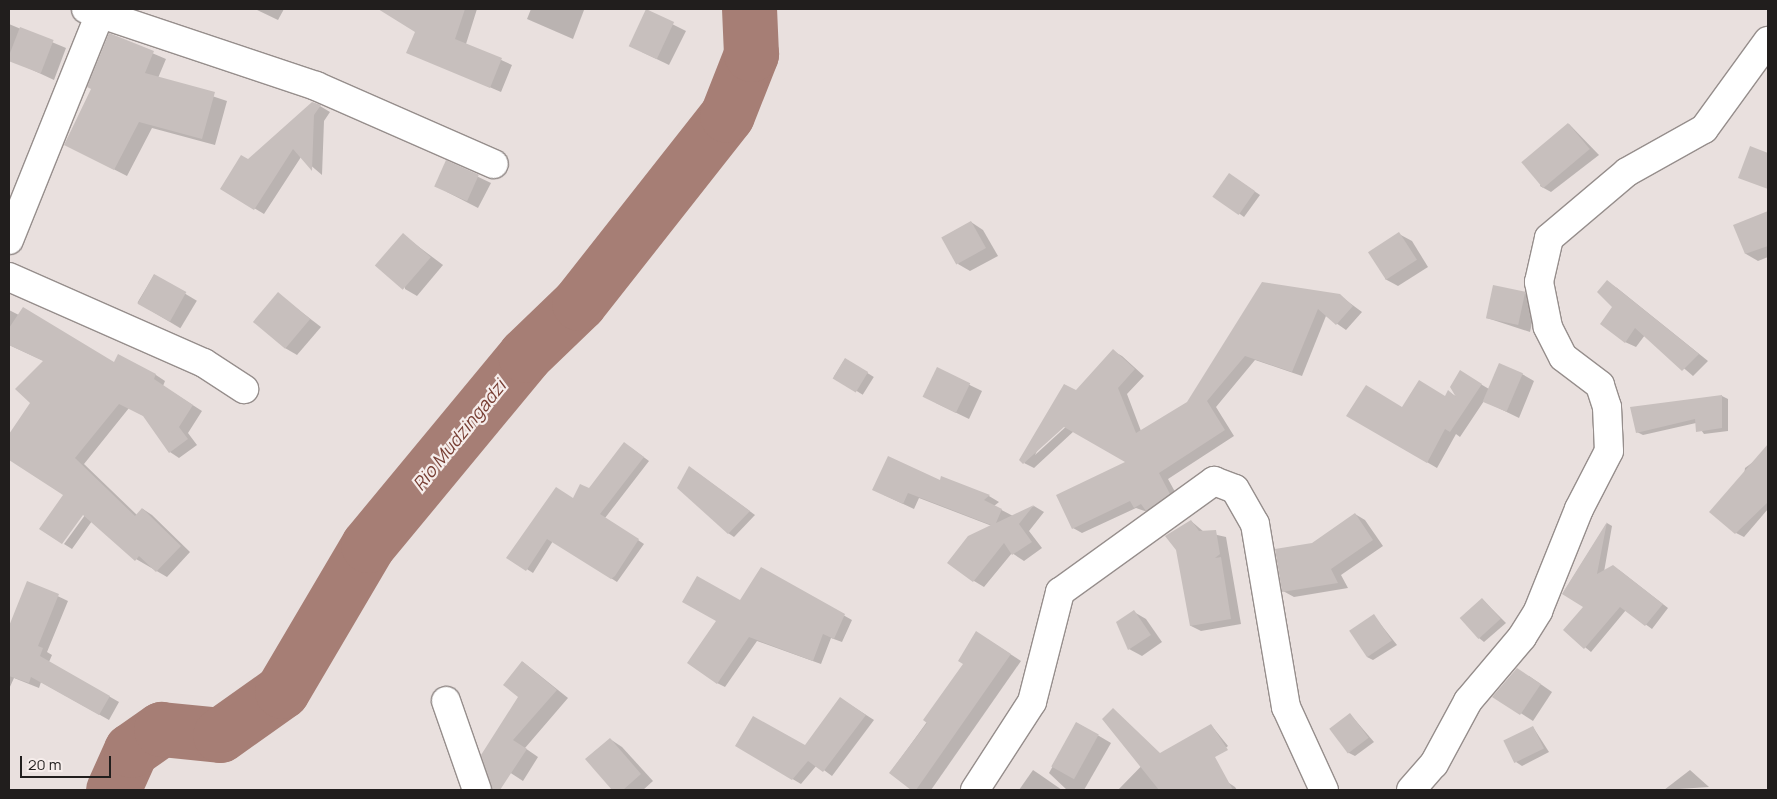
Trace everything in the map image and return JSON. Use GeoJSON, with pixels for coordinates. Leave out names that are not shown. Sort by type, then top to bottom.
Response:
{"type":"FeatureCollection","features":[{"type":"Feature","properties":{"kind":"street"},"geometry":{"type":"LineString","coordinates":[[9,240],[96,11],[316,86],[494,164]]}},
{"type":"Feature","properties":{"kind":"street"},"geometry":{"type":"LineString","coordinates":[[1411,790],[1434,764],[1468,701],[1522,637],[1538,611],[1579,509],[1609,451],[1607,408],[1600,385],[1562,357],[1548,327],[1539,282],[1549,238],[1627,172],[1704,129],[1768,41]]}},
{"type":"Feature","properties":{"kind":"street"},"geometry":{"type":"LineString","coordinates":[[9,277],[204,363],[244,389]]}},
{"type":"Feature","properties":{"kind":"street"},"geometry":{"type":"LineString","coordinates":[[975,790],[1032,702],[1060,592],[1214,481],[1235,488],[1255,524],[1286,707],[1324,790]]}},
{"type":"Feature","properties":{"kind":"street"},"geometry":{"type":"LineString","coordinates":[[446,701],[478,790]]}},
{"type":"Feature","properties":{"kind":"building"},"geometry":{"type":"Polygon","coordinates":[[[378,9],[465,9],[455,39],[502,58],[490,88],[406,53],[415,32],[378,9]]]}},
{"type":"Feature","properties":{"kind":"building"},"geometry":{"type":"Polygon","coordinates":[[[646,9],[674,22],[657,59],[629,46],[646,9]]]}},
{"type":"Feature","properties":{"kind":"building"},"geometry":{"type":"Polygon","coordinates":[[[20,27],[54,40],[41,74],[9,61],[9,56],[20,27]]]}},
{"type":"Feature","properties":{"kind":"building"},"geometry":{"type":"Polygon","coordinates":[[[109,33],[154,51],[145,73],[215,92],[202,139],[139,122],[114,170],[64,145],[91,89],[87,87],[109,33]]]}},
{"type":"Feature","properties":{"kind":"building"},"geometry":{"type":"Polygon","coordinates":[[[312,102],[321,105],[314,115],[312,171],[293,149],[254,210],[220,189],[241,155],[248,159],[312,102]]]}},
{"type":"Feature","properties":{"kind":"building"},"geometry":{"type":"Polygon","coordinates":[[[1568,123],[1590,149],[1543,188],[1521,162],[1568,123]]]}},
{"type":"Feature","properties":{"kind":"building"},"geometry":{"type":"Polygon","coordinates":[[[1750,146],[1768,153],[1768,189],[1738,178],[1750,146]]]}},
{"type":"Feature","properties":{"kind":"building"},"geometry":{"type":"Polygon","coordinates":[[[446,160],[479,175],[467,201],[434,186],[446,160]]]}},
{"type":"Feature","properties":{"kind":"building"},"geometry":{"type":"Polygon","coordinates":[[[1229,173],[1255,191],[1239,215],[1212,197],[1229,173]]]}},
{"type":"Feature","properties":{"kind":"building"},"geometry":{"type":"Polygon","coordinates":[[[1768,211],[1768,246],[1745,254],[1733,225],[1768,211]]]}},
{"type":"Feature","properties":{"kind":"building"},"geometry":{"type":"Polygon","coordinates":[[[971,221],[986,248],[956,265],[941,237],[971,221]]]}},
{"type":"Feature","properties":{"kind":"building"},"geometry":{"type":"Polygon","coordinates":[[[1399,232],[1417,260],[1386,280],[1368,252],[1399,232]]]}},
{"type":"Feature","properties":{"kind":"building"},"geometry":{"type":"Polygon","coordinates":[[[403,233],[431,257],[403,290],[375,265],[403,233]]]}},
{"type":"Feature","properties":{"kind":"building"},"geometry":{"type":"Polygon","coordinates":[[[154,274],[186,292],[170,322],[138,304],[154,274]]]}},
{"type":"Feature","properties":{"kind":"building"},"geometry":{"type":"Polygon","coordinates":[[[1607,280],[1699,354],[1682,371],[1635,328],[1625,343],[1600,324],[1612,307],[1597,292],[1607,280]]]}},
{"type":"Feature","properties":{"kind":"building"},"geometry":{"type":"Polygon","coordinates":[[[1262,282],[1340,294],[1353,306],[1336,325],[1318,309],[1292,372],[1245,356],[1207,401],[1225,430],[1159,473],[1170,494],[1146,511],[1141,504],[1134,508],[1130,501],[1072,529],[1056,495],[1125,462],[1064,427],[1023,464],[1019,460],[1064,384],[1076,390],[1113,349],[1135,369],[1118,388],[1136,433],[1187,402],[1262,282]]]}},
{"type":"Feature","properties":{"kind":"building"},"geometry":{"type":"Polygon","coordinates":[[[1493,285],[1525,292],[1518,325],[1486,318],[1493,285]]]}},
{"type":"Feature","properties":{"kind":"building"},"geometry":{"type":"Polygon","coordinates":[[[278,292],[310,319],[285,349],[253,322],[278,292]]]}},
{"type":"Feature","properties":{"kind":"building"},"geometry":{"type":"Polygon","coordinates":[[[23,307],[114,362],[118,354],[156,374],[154,379],[193,405],[179,427],[188,439],[169,453],[143,416],[119,404],[75,458],[135,516],[142,508],[181,546],[156,572],[139,556],[135,561],[83,515],[62,544],[39,529],[63,495],[9,460],[9,434],[30,403],[15,389],[43,361],[9,345],[9,328],[23,307]]]}},
{"type":"Feature","properties":{"kind":"building"},"geometry":{"type":"Polygon","coordinates":[[[845,358],[868,372],[856,392],[833,379],[845,358]]]}},
{"type":"Feature","properties":{"kind":"building"},"geometry":{"type":"Polygon","coordinates":[[[1499,363],[1523,373],[1507,412],[1483,402],[1499,363]]]}},
{"type":"Feature","properties":{"kind":"building"},"geometry":{"type":"Polygon","coordinates":[[[937,367],[970,383],[956,413],[923,397],[937,367]]]}},
{"type":"Feature","properties":{"kind":"building"},"geometry":{"type":"Polygon","coordinates":[[[1460,370],[1482,384],[1450,432],[1445,429],[1427,463],[1346,416],[1366,385],[1402,407],[1419,380],[1445,396],[1448,390],[1456,397],[1450,387],[1460,370]]]}},
{"type":"Feature","properties":{"kind":"building"},"geometry":{"type":"Polygon","coordinates":[[[1722,395],[1722,428],[1696,432],[1695,419],[1636,433],[1630,407],[1722,395]]]}},
{"type":"Feature","properties":{"kind":"building"},"geometry":{"type":"Polygon","coordinates":[[[624,442],[644,457],[600,514],[639,539],[615,576],[611,579],[547,539],[526,571],[506,558],[556,487],[573,498],[580,484],[589,488],[624,442]]]}},
{"type":"Feature","properties":{"kind":"building"},"geometry":{"type":"Polygon","coordinates":[[[1768,444],[1768,502],[1735,534],[1709,512],[1768,444]]]}},
{"type":"Feature","properties":{"kind":"building"},"geometry":{"type":"Polygon","coordinates":[[[888,456],[940,480],[941,476],[990,495],[984,500],[1002,509],[996,523],[1034,505],[1019,524],[1032,542],[1012,555],[1004,543],[973,582],[947,563],[968,536],[991,525],[908,493],[903,504],[872,490],[888,456]]]}},
{"type":"Feature","properties":{"kind":"building"},"geometry":{"type":"Polygon","coordinates":[[[689,466],[750,511],[728,534],[677,488],[689,466]]]}},
{"type":"Feature","properties":{"kind":"building"},"geometry":{"type":"Polygon","coordinates":[[[1355,513],[1373,540],[1331,569],[1338,583],[1282,592],[1275,549],[1312,543],[1355,513]]]}},
{"type":"Feature","properties":{"kind":"building"},"geometry":{"type":"Polygon","coordinates":[[[1191,520],[1199,531],[1216,530],[1220,554],[1215,558],[1221,557],[1231,619],[1190,626],[1176,550],[1165,536],[1191,520]]]}},
{"type":"Feature","properties":{"kind":"building"},"geometry":{"type":"Polygon","coordinates":[[[1607,522],[1597,574],[1613,565],[1663,604],[1645,626],[1620,607],[1584,649],[1563,630],[1583,607],[1562,594],[1607,522]]]}},
{"type":"Feature","properties":{"kind":"building"},"geometry":{"type":"Polygon","coordinates":[[[761,567],[845,614],[834,639],[823,634],[813,661],[749,637],[717,684],[687,663],[716,621],[682,602],[697,576],[740,600],[761,567]]]}},
{"type":"Feature","properties":{"kind":"building"},"geometry":{"type":"Polygon","coordinates":[[[27,581],[59,594],[38,646],[43,648],[40,656],[110,696],[99,715],[31,677],[29,683],[9,676],[9,626],[27,581]]]}},
{"type":"Feature","properties":{"kind":"building"},"geometry":{"type":"Polygon","coordinates":[[[1482,598],[1501,619],[1478,639],[1460,618],[1482,598]]]}},
{"type":"Feature","properties":{"kind":"building"},"geometry":{"type":"Polygon","coordinates":[[[1134,610],[1151,635],[1128,650],[1116,622],[1134,610]]]}},
{"type":"Feature","properties":{"kind":"building"},"geometry":{"type":"Polygon","coordinates":[[[1374,614],[1392,641],[1367,657],[1349,631],[1374,614]]]}},
{"type":"Feature","properties":{"kind":"building"},"geometry":{"type":"Polygon","coordinates":[[[976,631],[1011,654],[916,790],[911,790],[889,773],[927,723],[923,720],[963,664],[958,661],[976,631]]]}},
{"type":"Feature","properties":{"kind":"building"},"geometry":{"type":"Polygon","coordinates":[[[522,661],[557,690],[513,740],[527,749],[500,790],[492,790],[481,755],[518,697],[503,685],[522,661]]]}},
{"type":"Feature","properties":{"kind":"building"},"geometry":{"type":"Polygon","coordinates":[[[1517,668],[1541,684],[1520,715],[1492,697],[1517,668]]]}},
{"type":"Feature","properties":{"kind":"building"},"geometry":{"type":"Polygon","coordinates":[[[840,697],[866,715],[823,772],[808,761],[792,780],[735,746],[753,716],[805,745],[840,697]]]}},
{"type":"Feature","properties":{"kind":"building"},"geometry":{"type":"Polygon","coordinates":[[[1113,708],[1160,753],[1211,724],[1228,750],[1215,757],[1233,790],[1159,790],[1102,719],[1113,708]]]}},
{"type":"Feature","properties":{"kind":"building"},"geometry":{"type":"Polygon","coordinates":[[[1350,713],[1369,738],[1348,753],[1329,729],[1350,713]]]}},
{"type":"Feature","properties":{"kind":"building"},"geometry":{"type":"Polygon","coordinates":[[[1076,722],[1099,735],[1074,779],[1051,767],[1076,722]]]}},
{"type":"Feature","properties":{"kind":"building"},"geometry":{"type":"Polygon","coordinates":[[[1533,726],[1544,748],[1514,763],[1503,740],[1533,726]]]}},
{"type":"Feature","properties":{"kind":"building"},"geometry":{"type":"Polygon","coordinates":[[[610,738],[641,774],[623,790],[612,790],[585,759],[610,738]]]}},
{"type":"Feature","properties":{"kind":"waterway","name":"Rio Mudzingadzi"},"geometry":{"type":"LineString","coordinates":[[113,790],[131,750],[161,729],[220,735],[282,691],[368,545],[525,355],[579,303],[727,115],[751,54],[749,9]]}}]}
